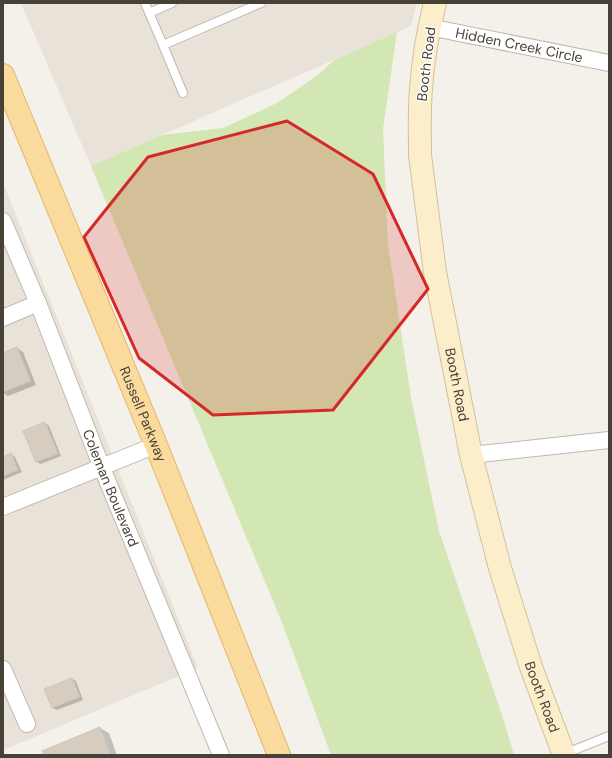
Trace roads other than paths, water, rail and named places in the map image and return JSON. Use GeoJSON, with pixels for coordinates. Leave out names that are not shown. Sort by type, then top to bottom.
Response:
{"type":"FeatureCollection","features":[{"type":"Feature","properties":{"kind":"main road","name":"Russell Parkway"},"geometry":{"type":"LineString","coordinates":[[3,75],[156,445],[279,755]]}},
{"type":"Feature","properties":{"kind":"street","name":"Booth Road"},"geometry":{"type":"LineString","coordinates":[[435,3],[421,89],[420,154],[435,272],[471,455],[500,568],[531,667],[563,755]]}},
{"type":"Feature","properties":{"kind":"street","name":"Hidden Creek Circle"},"geometry":{"type":"LineString","coordinates":[[430,27],[609,63]]}},
{"type":"Feature","properties":{"kind":"street","name":"Coleman Boulevard"},"geometry":{"type":"LineString","coordinates":[[3,221],[38,303],[102,468],[221,755]]}},
{"type":"Feature","properties":{"kind":"street"},"geometry":{"type":"LineString","coordinates":[[3,318],[38,303]]}},
{"type":"Feature","properties":{"kind":"street"},"geometry":{"type":"LineString","coordinates":[[471,455],[609,440]]}},
{"type":"Feature","properties":{"kind":"street"},"geometry":{"type":"LineString","coordinates":[[3,507],[156,445]]}},
{"type":"Feature","properties":{"kind":"street"},"geometry":{"type":"LineString","coordinates":[[3,669],[27,724]]}},
{"type":"Feature","properties":{"kind":"lane"},"geometry":{"type":"LineString","coordinates":[[145,3],[183,93]]}},
{"type":"Feature","properties":{"kind":"lane"},"geometry":{"type":"LineString","coordinates":[[149,13],[172,3]]}},
{"type":"Feature","properties":{"kind":"lane"},"geometry":{"type":"LineString","coordinates":[[163,45],[257,4]]}},
{"type":"Feature","properties":{"kind":"lane"},"geometry":{"type":"LineString","coordinates":[[563,755],[609,736]]}}]}
